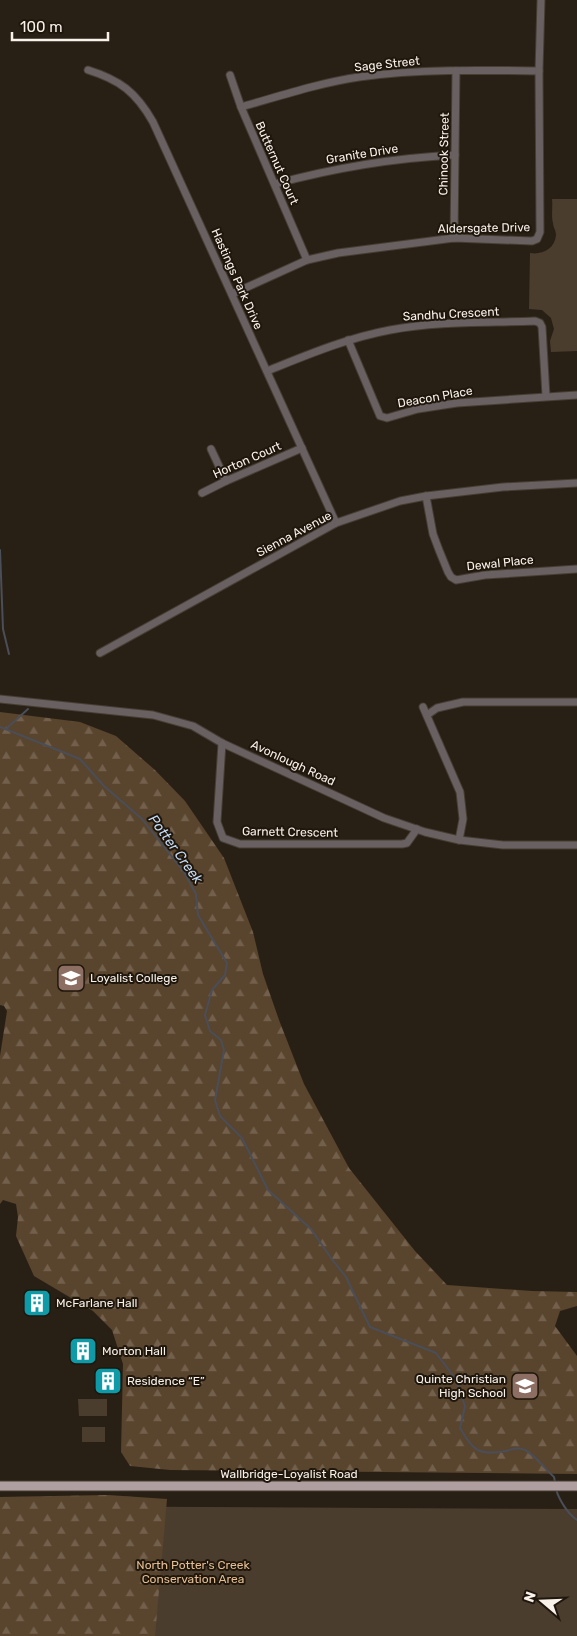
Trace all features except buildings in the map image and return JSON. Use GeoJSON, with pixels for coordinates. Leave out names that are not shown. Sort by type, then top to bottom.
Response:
{"type":"FeatureCollection","features":[{"type":"Feature","properties":{"kind":"main road","name":"Wallbridge-Loyalist Road"},"geometry":{"type":"LineString","coordinates":[[0,1486],[574,1486]]}},
{"type":"Feature","properties":{"kind":"street","name":"Aldersgate Drive"},"geometry":{"type":"LineString","coordinates":[[232,294],[307,260],[392,245],[454,238],[532,241],[537,239],[540,232],[539,71],[541,0]]}},
{"type":"Feature","properties":{"kind":"street","name":"Hastings Park Drive"},"geometry":{"type":"LineString","coordinates":[[88,70],[114,80],[132,92],[144,106],[153,122],[336,523]]}},
{"type":"Feature","properties":{"kind":"street","name":"Sage Street"},"geometry":{"type":"LineString","coordinates":[[241,107],[302,89],[358,77],[425,70],[539,71]]}},
{"type":"Feature","properties":{"kind":"street","name":"Chinook Street"},"geometry":{"type":"LineString","coordinates":[[454,238],[456,71]]}},
{"type":"Feature","properties":{"kind":"street","name":"Butternut Court"},"geometry":{"type":"LineString","coordinates":[[230,75],[241,107],[307,260]]}},
{"type":"Feature","properties":{"kind":"street","name":"Granite Drive"},"geometry":{"type":"LineString","coordinates":[[275,184],[350,166],[455,154]]}},
{"type":"Feature","properties":{"kind":"street","name":"Sandhu Crescent"},"geometry":{"type":"LineString","coordinates":[[267,371],[348,340],[390,329],[425,325],[536,321],[542,327],[546,396]]}},
{"type":"Feature","properties":{"kind":"street","name":"Deacon Place"},"geometry":{"type":"LineString","coordinates":[[348,340],[380,416],[384,418],[449,404],[577,395]]}},
{"type":"Feature","properties":{"kind":"street"},"geometry":{"type":"LineString","coordinates":[[211,448],[226,481]]}},
{"type":"Feature","properties":{"kind":"street","name":"Horton Court"},"geometry":{"type":"LineString","coordinates":[[202,493],[302,448]]}},
{"type":"Feature","properties":{"kind":"street","name":"Sienna Avenue"},"geometry":{"type":"LineString","coordinates":[[100,653],[336,523],[400,501],[426,496],[503,487],[577,483]]}},
{"type":"Feature","properties":{"kind":"street","name":"Dewal Place"},"geometry":{"type":"LineString","coordinates":[[426,496],[433,534],[448,572],[456,580],[495,574],[577,569]]}},
{"type":"Feature","properties":{"kind":"street","name":"Avonlough Road"},"geometry":{"type":"LineString","coordinates":[[0,699],[153,715],[193,726],[222,743],[384,818],[417,830],[460,840],[503,845],[577,845]]}},
{"type":"Feature","properties":{"kind":"street"},"geometry":{"type":"LineString","coordinates":[[427,715],[437,708],[463,702],[577,702]]}},
{"type":"Feature","properties":{"kind":"street"},"geometry":{"type":"LineString","coordinates":[[423,707],[460,792],[463,819],[460,840]]}},
{"type":"Feature","properties":{"kind":"street","name":"Garnett Crescent"},"geometry":{"type":"LineString","coordinates":[[222,743],[217,822],[223,838],[240,844],[402,844],[407,843],[417,830]]}},
{"type":"Feature","properties":{"kind":"green space"},"geometry":{"type":"Polygon","coordinates":[[[552,199],[577,199],[577,351],[551,352],[550,341],[554,329],[551,318],[542,310],[529,309],[530,253],[539,253],[547,250],[555,240],[556,233],[552,220],[552,199]]]}},
{"type":"Feature","properties":{"kind":"green space"},"geometry":{"type":"Polygon","coordinates":[[[0,712],[80,722],[116,736],[155,770],[185,801],[224,858],[253,932],[263,974],[304,1084],[349,1168],[415,1251],[447,1285],[577,1292],[577,1306],[560,1311],[555,1326],[577,1356],[577,1474],[170,1470],[130,1466],[121,1452],[123,1364],[112,1330],[93,1311],[34,1276],[16,1236],[18,1217],[16,1204],[3,1200],[0,1204],[0,1056],[7,1011],[4,1006],[0,1005],[0,712]]]}},
{"type":"Feature","properties":{"kind":"green space"},"geometry":{"type":"Polygon","coordinates":[[[78,1399],[107,1399],[107,1416],[79,1416],[78,1399]]]}},
{"type":"Feature","properties":{"kind":"green space"},"geometry":{"type":"Polygon","coordinates":[[[82,1427],[105,1427],[105,1442],[82,1442],[82,1427]]]}},
{"type":"Feature","properties":{"kind":"green space"},"geometry":{"type":"Polygon","coordinates":[[[108,1495],[167,1499],[155,1636],[0,1636],[0,1497],[108,1495]]]}},
{"type":"Feature","properties":{"kind":"green space","name":"North Potter's Creek Conservation Area"},"geometry":{"type":"Polygon","coordinates":[[[0,1506],[577,1509],[577,1636],[0,1636],[0,1506]]]}},
{"type":"Feature","properties":{"kind":"waterway"},"geometry":{"type":"LineString","coordinates":[[0,550],[3,629],[9,654]]}},
{"type":"Feature","properties":{"kind":"waterway"},"geometry":{"type":"LineString","coordinates":[[6,729],[28,709]]}},
{"type":"Feature","properties":{"kind":"waterway","name":"Potter Creek"},"geometry":{"type":"LineString","coordinates":[[0,727],[80,759],[104,786],[142,819],[184,872],[196,894],[198,915],[227,963],[225,975],[212,990],[205,1015],[210,1031],[221,1040],[224,1050],[215,1100],[220,1116],[242,1138],[268,1190],[311,1229],[346,1277],[370,1327],[436,1353],[455,1378],[465,1406],[460,1428],[473,1447],[489,1453],[516,1449],[525,1450],[554,1477],[555,1482]]}},
{"type":"Feature","properties":{"kind":"waterway","name":"Potter Creek"},"geometry":{"type":"LineString","coordinates":[[556,1489],[564,1506],[577,1520]]}},
{"type":"Feature","properties":{"kind":"place","name":"Loyalist College"},"geometry":{"type":"Point","coordinates":[71,978]}},
{"type":"Feature","properties":{"kind":"place","name":"McFarlane Hall"},"geometry":{"type":"Point","coordinates":[37,1303]}},
{"type":"Feature","properties":{"kind":"place","name":"Morton Hall"},"geometry":{"type":"Point","coordinates":[83,1351]}},
{"type":"Feature","properties":{"kind":"place","name":"Residence “E”"},"geometry":{"type":"Point","coordinates":[108,1381]}},
{"type":"Feature","properties":{"kind":"place","name":"Quinte Christian High School"},"geometry":{"type":"Point","coordinates":[525,1386]}}]}
